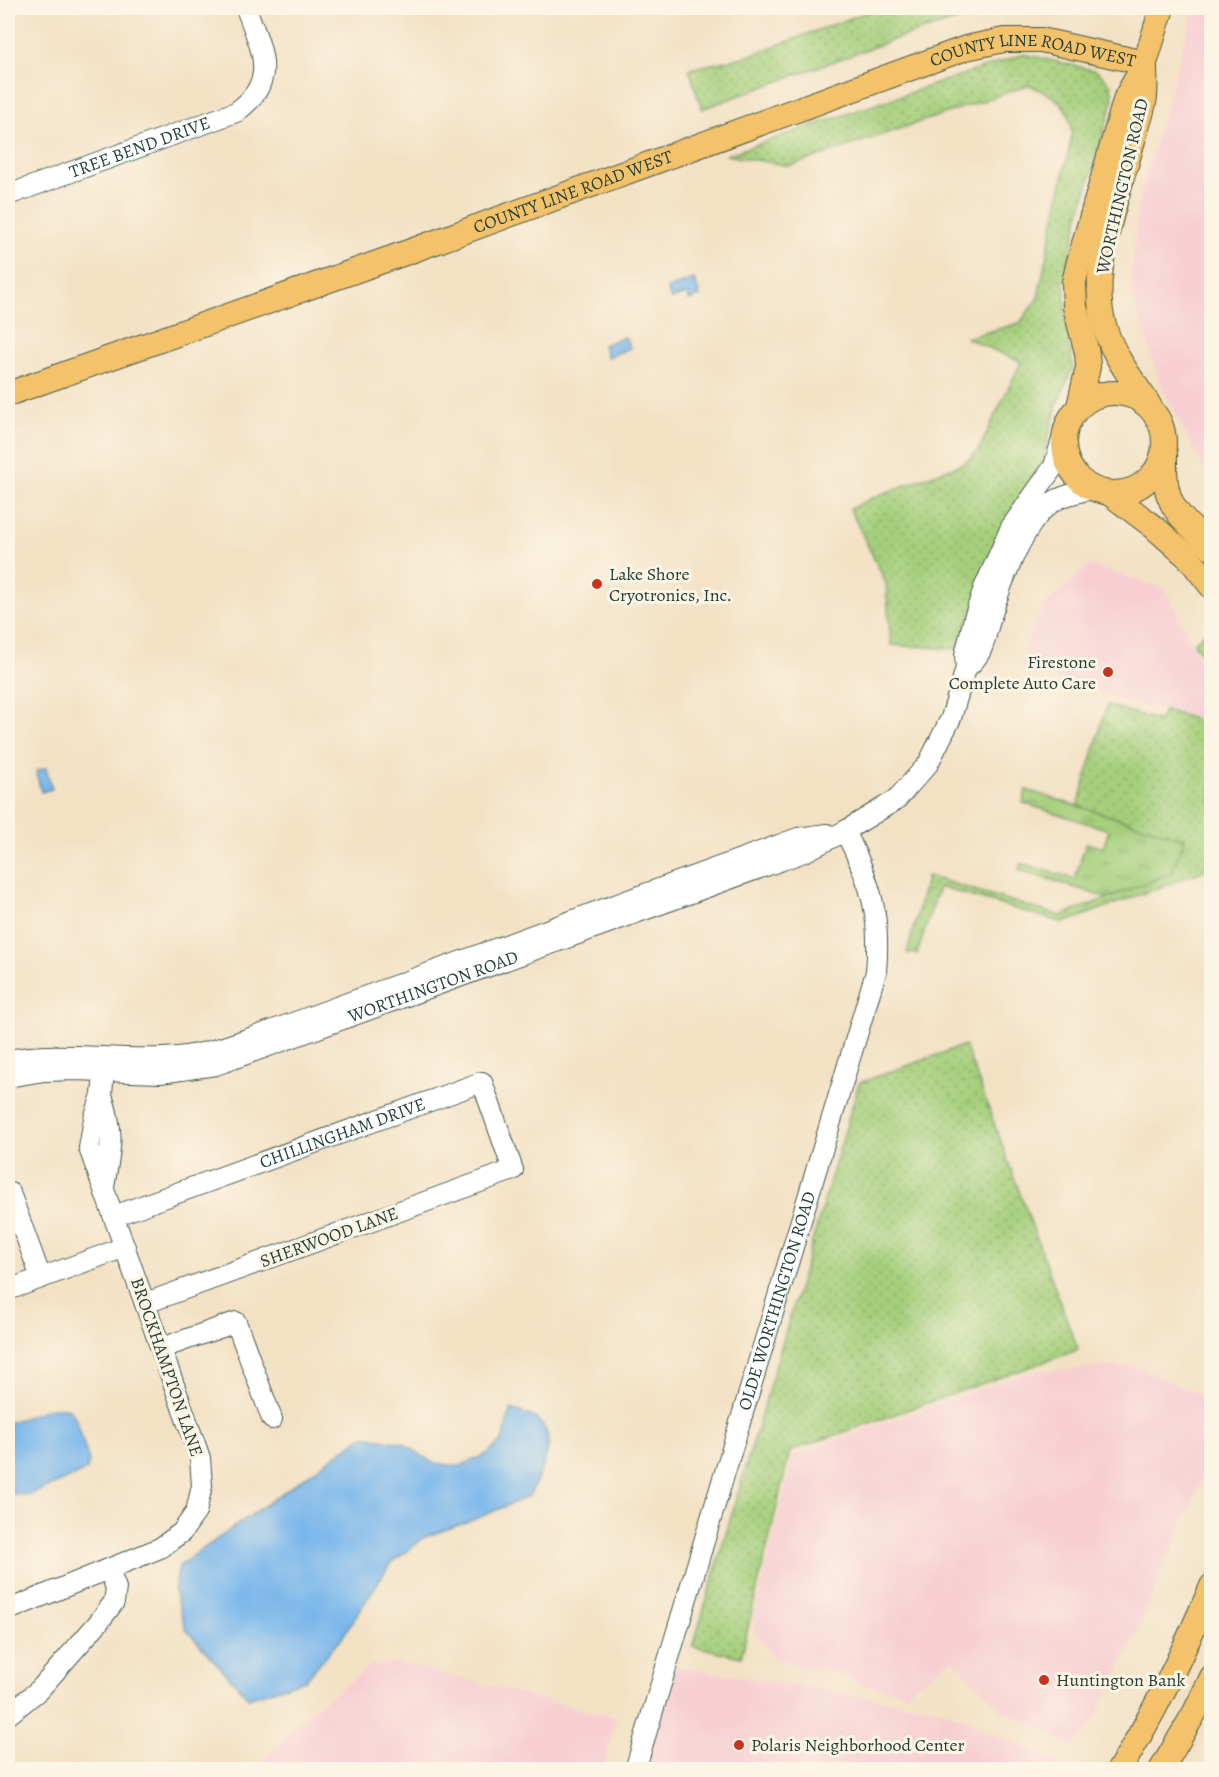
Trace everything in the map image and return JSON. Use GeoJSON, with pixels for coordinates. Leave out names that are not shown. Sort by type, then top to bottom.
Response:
{"type":"FeatureCollection","features":[{"type":"Feature","properties":{"kind":"main road","name":"WORTHINGTON ROAD"},"geometry":{"type":"LineString","coordinates":[[1079,406],[1088,367],[1087,353],[1075,307],[1074,282],[1126,97],[1145,63],[1162,8]]}},
{"type":"Feature","properties":{"kind":"main road","name":"COUNTY LINE ROAD WEST"},"geometry":{"type":"LineString","coordinates":[[8,394],[397,256],[966,48],[1004,40],[1041,39],[1145,63]]}},
{"type":"Feature","properties":{"kind":"main road","name":"WORTHINGTON ROAD"},"geometry":{"type":"LineString","coordinates":[[1145,63],[1145,99],[1105,243],[1100,268],[1100,287],[1102,320],[1107,333],[1124,367],[1149,405]]}},
{"type":"Feature","properties":{"kind":"main road"},"geometry":{"type":"LineString","coordinates":[[1212,548],[1182,517],[1169,497],[1166,484],[1164,432],[1158,417],[1149,405],[1122,392],[1106,392],[1092,397],[1079,406],[1069,418],[1064,434],[1064,449],[1068,465],[1078,479],[1101,491],[1154,527],[1189,558],[1212,587]]}},
{"type":"Feature","properties":{"kind":"main road"},"geometry":{"type":"LineString","coordinates":[[1101,491],[1126,492],[1142,485],[1154,474],[1165,447]]}},
{"type":"Feature","properties":{"kind":"main road"},"geometry":{"type":"LineString","coordinates":[[1154,527],[1178,537],[1202,553],[1212,563]]}},
{"type":"Feature","properties":{"kind":"main road"},"geometry":{"type":"LineString","coordinates":[[1119,1770],[1157,1706],[1212,1586]]}},
{"type":"Feature","properties":{"kind":"main road"},"geometry":{"type":"LineString","coordinates":[[1161,1770],[1195,1712],[1212,1677]]}},
{"type":"Feature","properties":{"kind":"street","name":"TREE BEND DRIVE"},"geometry":{"type":"LineString","coordinates":[[8,195],[236,112],[248,104],[261,84],[264,69],[263,54],[246,8]]}},
{"type":"Feature","properties":{"kind":"street","name":"WORTHINGTON ROAD"},"geometry":{"type":"LineString","coordinates":[[8,1077],[177,1057],[203,1053],[229,1045],[798,838],[845,831],[896,800],[928,764],[951,718],[966,668],[965,655],[984,588],[1011,527],[1054,466],[1064,434]]}},
{"type":"Feature","properties":{"kind":"street","name":"WORTHINGTON ROAD"},"geometry":{"type":"LineString","coordinates":[[966,668],[978,658],[1000,587],[1023,539],[1037,518],[1051,502],[1101,491]]}},
{"type":"Feature","properties":{"kind":"street","name":"OLDE WORTHINGTON ROAD"},"geometry":{"type":"LineString","coordinates":[[636,1770],[876,972],[878,949],[874,902],[845,831]]}},
{"type":"Feature","properties":{"kind":"street","name":"WORTHINGTON ROAD"},"geometry":{"type":"LineString","coordinates":[[8,1060],[47,1056],[105,1064]]}},
{"type":"Feature","properties":{"kind":"street","name":"BROCKHAMPTON LANE"},"geometry":{"type":"LineString","coordinates":[[8,1607],[109,1570],[160,1548],[182,1532],[196,1512],[202,1486],[200,1458],[104,1189],[112,1142],[111,1128],[102,1095],[105,1064]]}},
{"type":"Feature","properties":{"kind":"street","name":"CHILLINGHAM DRIVE"},"geometry":{"type":"LineString","coordinates":[[114,1216],[482,1082],[513,1170]]}},
{"type":"Feature","properties":{"kind":"street","name":"SHERWOOD LANE"},"geometry":{"type":"LineString","coordinates":[[146,1303],[513,1170]]}},
{"type":"Feature","properties":{"kind":"street"},"geometry":{"type":"LineString","coordinates":[[8,1194],[10,1193],[41,1278]]}},
{"type":"Feature","properties":{"kind":"street"},"geometry":{"type":"LineString","coordinates":[[8,1290],[125,1247]]}},
{"type":"Feature","properties":{"kind":"street"},"geometry":{"type":"LineString","coordinates":[[162,1348],[236,1322],[272,1419]]}},
{"type":"Feature","properties":{"kind":"street"},"geometry":{"type":"LineString","coordinates":[[8,1714],[39,1690],[114,1602],[116,1588],[109,1570]]}},
{"type":"Feature","properties":{"kind":"shaded area"},"geometry":{"type":"Polygon","coordinates":[[[1194,8],[1212,8],[1211,483],[1159,381],[1130,288],[1138,204],[1194,8]]]}},
{"type":"Feature","properties":{"kind":"shaded area"},"geometry":{"type":"Polygon","coordinates":[[[1090,565],[1165,588],[1211,683],[1211,696],[1205,720],[1162,708],[1156,710],[1021,668],[1030,632],[1049,601],[1090,565]]]}},
{"type":"Feature","properties":{"kind":"shaded area"},"geometry":{"type":"Polygon","coordinates":[[[1136,1365],[1211,1401],[1211,1457],[1142,1621],[1093,1722],[1074,1746],[1002,1710],[952,1659],[906,1693],[864,1685],[829,1670],[807,1669],[774,1658],[752,1627],[793,1455],[1012,1378],[1038,1371],[1136,1365]]]}},
{"type":"Feature","properties":{"kind":"shaded area"},"geometry":{"type":"Polygon","coordinates":[[[399,1663],[616,1718],[604,1769],[256,1769],[308,1713],[372,1665],[399,1663]]]}},
{"type":"Feature","properties":{"kind":"shaded area","name":"Polaris Neighborhood Center"},"geometry":{"type":"Polygon","coordinates":[[[667,1665],[941,1709],[1054,1760],[1068,1769],[635,1770],[667,1665]]]}},
{"type":"Feature","properties":{"kind":"green space"},"geometry":{"type":"Polygon","coordinates":[[[878,8],[1114,8],[1110,13],[996,9],[901,37],[702,109],[689,69],[748,56],[878,8]]]}},
{"type":"Feature","properties":{"kind":"green space"},"geometry":{"type":"Polygon","coordinates":[[[1024,54],[1097,71],[1111,85],[1113,101],[1080,211],[1064,281],[1073,368],[1057,404],[1041,468],[956,649],[891,645],[886,583],[850,509],[874,497],[964,463],[978,451],[1021,362],[966,338],[1020,323],[1038,298],[1072,135],[1069,115],[1060,102],[1029,85],[790,166],[726,155],[1024,54]]]}},
{"type":"Feature","properties":{"kind":"green space"},"geometry":{"type":"Polygon","coordinates":[[[1211,631],[1211,668],[1194,643],[1202,635],[1211,631]]]}},
{"type":"Feature","properties":{"kind":"green space"},"geometry":{"type":"Polygon","coordinates":[[[1107,705],[1160,721],[1164,710],[1208,723],[1211,713],[1212,786],[1209,794],[1212,802],[1211,868],[1064,923],[939,887],[917,954],[907,953],[927,876],[1061,916],[1171,873],[1184,839],[1078,806],[1107,705]]]}},
{"type":"Feature","properties":{"kind":"green space"},"geometry":{"type":"Polygon","coordinates":[[[1026,790],[1185,839],[1171,873],[1108,898],[1019,870],[1021,863],[1075,879],[1086,843],[1103,848],[1109,830],[1023,803],[1026,790]]]}},
{"type":"Feature","properties":{"kind":"green space"},"geometry":{"type":"Polygon","coordinates":[[[965,1045],[1078,1350],[790,1451],[741,1657],[693,1646],[859,1083],[965,1045]]]}},
{"type":"Feature","properties":{"kind":"water"},"geometry":{"type":"Polygon","coordinates":[[[694,279],[700,296],[689,300],[687,294],[671,299],[667,288],[694,279]]]}},
{"type":"Feature","properties":{"kind":"water"},"geometry":{"type":"Polygon","coordinates":[[[625,337],[630,348],[607,357],[603,345],[625,337]]]}},
{"type":"Feature","properties":{"kind":"water"},"geometry":{"type":"Polygon","coordinates":[[[46,768],[52,789],[41,792],[36,771],[46,768]]]}},
{"type":"Feature","properties":{"kind":"water"},"geometry":{"type":"Polygon","coordinates":[[[51,1408],[68,1408],[76,1418],[89,1462],[87,1469],[29,1495],[12,1494],[8,1488],[8,1423],[51,1408]]]}},
{"type":"Feature","properties":{"kind":"water"},"geometry":{"type":"Polygon","coordinates":[[[511,1409],[538,1420],[545,1428],[548,1437],[546,1458],[529,1496],[425,1537],[390,1564],[343,1636],[305,1680],[248,1698],[186,1629],[174,1591],[179,1566],[363,1436],[403,1443],[433,1463],[460,1466],[487,1454],[502,1441],[511,1409]]]}},
{"type":"Feature","properties":{"kind":"place","name":"Lake Shore Cryotronics, Inc."},"geometry":{"type":"Point","coordinates":[597,584]}},
{"type":"Feature","properties":{"kind":"place","name":"Firestone Complete Auto Care"},"geometry":{"type":"Point","coordinates":[1108,672]}},
{"type":"Feature","properties":{"kind":"place","name":"Huntington Bank"},"geometry":{"type":"Point","coordinates":[1044,1680]}},
{"type":"Feature","properties":{"kind":"place","name":"Polaris Neighborhood Center"},"geometry":{"type":"Point","coordinates":[739,1745]}}]}
